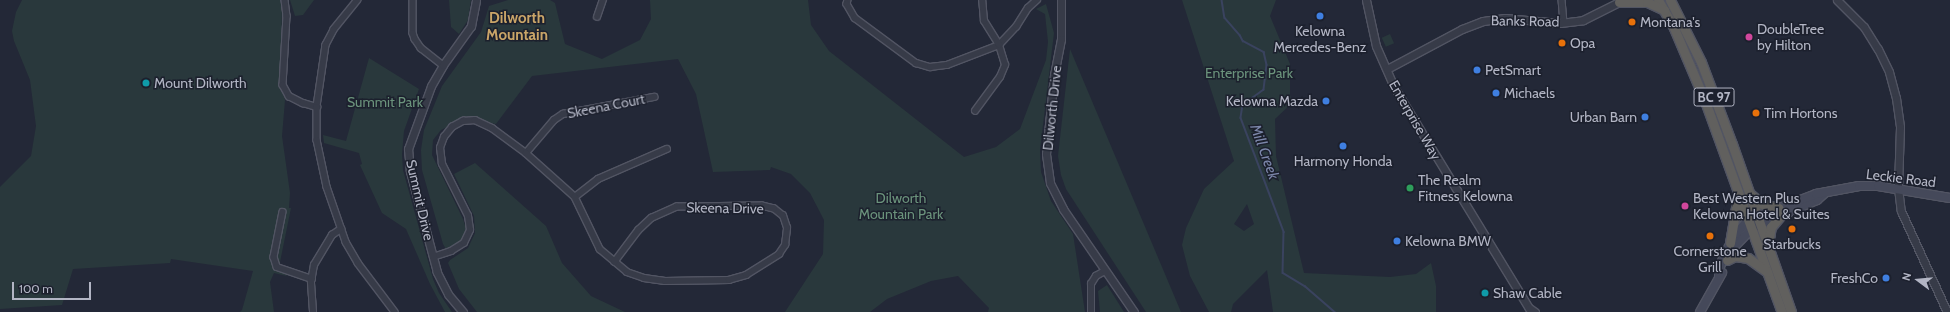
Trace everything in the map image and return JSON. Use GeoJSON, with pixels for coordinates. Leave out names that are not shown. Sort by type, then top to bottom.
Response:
{"type":"FeatureCollection","features":[{"type":"Feature","properties":{"kind":"highway","name":"BC 97"},"geometry":{"type":"LineString","coordinates":[[1658,0],[1674,28],[1693,71],[1739,193],[1768,246],[1791,312]]}},
{"type":"Feature","properties":{"kind":"highway"},"geometry":{"type":"LineString","coordinates":[[1621,1],[1647,2],[1664,10]]}},
{"type":"Feature","properties":{"kind":"highway","name":"BC 97"},"geometry":{"type":"LineString","coordinates":[[1672,2],[1701,62],[1748,192],[1754,222],[1768,273],[1782,312]]}},
{"type":"Feature","properties":{"kind":"highway"},"geometry":{"type":"LineString","coordinates":[[1748,192],[1762,204],[1780,212],[1771,227],[1768,246]]}},
{"type":"Feature","properties":{"kind":"highway"},"geometry":{"type":"LineString","coordinates":[[1730,243],[1739,193]]}},
{"type":"Feature","properties":{"kind":"highway"},"geometry":{"type":"LineString","coordinates":[[1727,260],[1735,256],[1748,258],[1768,273]]}},
{"type":"Feature","properties":{"kind":"main road","name":"Leckie Road"},"geometry":{"type":"LineString","coordinates":[[1719,277],[1719,270],[1730,243],[1754,222],[1817,200],[1825,192],[1859,186],[1878,186],[1898,188],[1950,198]]}},
{"type":"Feature","properties":{"kind":"main road","name":"Leckie Road"},"geometry":{"type":"LineString","coordinates":[[1700,312],[1738,241],[1754,222]]}},
{"type":"Feature","properties":{"kind":"street"},"geometry":{"type":"LineString","coordinates":[[285,0],[287,16],[283,85],[289,96],[303,103],[317,107]]}},
{"type":"Feature","properties":{"kind":"street"},"geometry":{"type":"LineString","coordinates":[[358,0],[334,30],[326,45],[317,107],[317,140],[327,187],[341,229],[358,263],[395,312]]}},
{"type":"Feature","properties":{"kind":"street"},"geometry":{"type":"LineString","coordinates":[[413,0],[415,39],[421,48],[442,65]]}},
{"type":"Feature","properties":{"kind":"street","name":"Summit Drive"},"geometry":{"type":"LineString","coordinates":[[463,312],[448,294],[437,272],[410,170],[408,149],[426,97],[442,65],[471,26],[476,0]]}},
{"type":"Feature","properties":{"kind":"street"},"geometry":{"type":"LineString","coordinates":[[597,17],[603,0]]}},
{"type":"Feature","properties":{"kind":"street"},"geometry":{"type":"LineString","coordinates":[[848,0],[847,4],[855,18],[916,63],[930,67],[947,65],[1000,45],[1016,27],[1028,8],[1037,0]]}},
{"type":"Feature","properties":{"kind":"street"},"geometry":{"type":"LineString","coordinates":[[975,111],[1000,77],[1005,65],[1000,45],[984,21],[982,0]]}},
{"type":"Feature","properties":{"kind":"street","name":"Dilworth Drive"},"geometry":{"type":"LineString","coordinates":[[1061,0],[1061,39],[1054,75],[1046,154],[1050,183],[1063,209],[1134,312]]}},
{"type":"Feature","properties":{"kind":"street","name":"Enterprise Way"},"geometry":{"type":"LineString","coordinates":[[1366,0],[1376,46],[1394,87],[1527,310],[1536,312]]}},
{"type":"Feature","properties":{"kind":"street"},"geometry":{"type":"LineString","coordinates":[[1562,0],[1564,22]]}},
{"type":"Feature","properties":{"kind":"street"},"geometry":{"type":"LineString","coordinates":[[1837,0],[1864,28],[1878,49],[1889,72],[1896,98],[1900,127],[1898,188],[1901,211],[1948,312]]}},
{"type":"Feature","properties":{"kind":"street","name":"Banks Road"},"geometry":{"type":"LineString","coordinates":[[1386,69],[1462,29],[1483,21],[1505,18],[1564,22],[1583,20],[1621,1]]}},
{"type":"Feature","properties":{"kind":"street","name":"Skeena Court"},"geometry":{"type":"LineString","coordinates":[[526,153],[554,120],[563,114],[654,97]]}},
{"type":"Feature","properties":{"kind":"street","name":"Skeena Drive"},"geometry":{"type":"LineString","coordinates":[[433,257],[451,251],[464,243],[470,230],[468,216],[442,164],[440,148],[444,137],[452,127],[464,121],[475,120],[492,128],[526,153],[575,197],[600,250],[627,272],[651,279],[688,281],[729,280],[746,275],[779,254],[785,245],[786,228],[783,216],[774,210],[762,206],[677,207],[652,218],[639,230],[615,262]]}},
{"type":"Feature","properties":{"kind":"street"},"geometry":{"type":"LineString","coordinates":[[575,197],[598,179],[667,149]]}},
{"type":"Feature","properties":{"kind":"street"},"geometry":{"type":"LineString","coordinates":[[283,212],[274,257],[277,267],[312,279]]}},
{"type":"Feature","properties":{"kind":"street"},"geometry":{"type":"LineString","coordinates":[[313,312],[311,301],[314,265],[332,235],[341,229]]}},
{"type":"Feature","properties":{"kind":"street"},"geometry":{"type":"LineString","coordinates":[[1091,312],[1091,284],[1096,276],[1105,271]]}},
{"type":"Feature","properties":{"kind":"green space"},"geometry":{"type":"Polygon","coordinates":[[[22,0],[282,0],[281,86],[285,100],[282,136],[290,193],[289,208],[291,208],[279,267],[287,276],[274,273],[270,282],[274,312],[240,312],[242,310],[253,271],[171,259],[170,263],[73,269],[62,305],[0,309],[0,187],[31,156],[36,126],[30,80],[14,41],[12,31],[16,12],[22,0]]]}},
{"type":"Feature","properties":{"kind":"green space"},"geometry":{"type":"Polygon","coordinates":[[[290,0],[314,0],[303,15],[295,16],[290,0]]]}},
{"type":"Feature","properties":{"kind":"green space"},"geometry":{"type":"Polygon","coordinates":[[[449,0],[471,0],[468,20],[459,34],[451,27],[449,0]]]}},
{"type":"Feature","properties":{"kind":"green space","name":"Dilworth Mountain Park"},"geometry":{"type":"Polygon","coordinates":[[[508,0],[550,0],[555,3],[565,44],[602,59],[640,40],[651,19],[650,0],[808,0],[811,25],[829,51],[964,157],[996,147],[1020,129],[1046,60],[1048,42],[1045,14],[1036,9],[1046,4],[1054,33],[1040,150],[1041,172],[1051,201],[1073,234],[1085,312],[988,312],[989,308],[958,276],[931,281],[887,299],[870,312],[785,312],[823,254],[824,220],[810,193],[791,174],[771,167],[770,170],[713,172],[696,94],[678,59],[532,76],[496,124],[485,122],[453,124],[441,130],[433,140],[432,155],[463,219],[466,229],[463,238],[459,243],[449,249],[446,249],[443,244],[422,170],[421,150],[424,130],[442,86],[481,32],[489,6],[508,0]]]}},
{"type":"Feature","properties":{"kind":"green space","name":"Enterprise Park"},"geometry":{"type":"Polygon","coordinates":[[[1182,0],[1276,0],[1270,16],[1290,64],[1290,95],[1292,103],[1275,119],[1276,156],[1304,273],[1390,277],[1416,274],[1431,263],[1436,286],[1436,312],[1273,312],[1267,270],[1233,304],[1231,312],[1209,312],[1190,276],[1182,245],[1186,228],[1204,189],[1234,161],[1182,0]],[[1247,204],[1234,224],[1244,231],[1254,224],[1247,204]]]}},
{"type":"Feature","properties":{"kind":"green space"},"geometry":{"type":"Polygon","coordinates":[[[1390,34],[1394,43],[1386,47],[1382,38],[1390,34]]]}},
{"type":"Feature","properties":{"kind":"green space"},"geometry":{"type":"Polygon","coordinates":[[[1070,49],[1181,312],[1146,312],[1066,189],[1061,175],[1058,156],[1070,49]]]}},
{"type":"Feature","properties":{"kind":"green space","name":"Summit Park"},"geometry":{"type":"Polygon","coordinates":[[[369,58],[419,89],[404,131],[402,154],[403,170],[433,279],[439,293],[452,312],[445,312],[430,284],[406,229],[382,213],[360,165],[362,164],[359,153],[324,143],[323,135],[346,141],[369,58]]]}},
{"type":"Feature","properties":{"kind":"green space"},"geometry":{"type":"Polygon","coordinates":[[[475,163],[546,226],[562,263],[591,296],[625,312],[477,312],[459,289],[448,263],[468,248],[475,233],[474,216],[454,174],[475,163]]]}},
{"type":"Feature","properties":{"kind":"green space"},"geometry":{"type":"Polygon","coordinates":[[[1107,285],[1124,312],[1100,312],[1098,291],[1107,285]]]}},
{"type":"Feature","properties":{"kind":"waterway","name":"Mill Creek"},"geometry":{"type":"LineString","coordinates":[[1222,0],[1225,18],[1240,35],[1243,41],[1264,52],[1267,65],[1264,90],[1243,105],[1241,118],[1284,232],[1283,273],[1305,286],[1335,312]]}},
{"type":"Feature","properties":{"kind":"place","name":"Kelowna Mercedes-Benz"},"geometry":{"type":"Point","coordinates":[1320,16]}},
{"type":"Feature","properties":{"kind":"place","name":"Montana's"},"geometry":{"type":"Point","coordinates":[1632,22]}},
{"type":"Feature","properties":{"kind":"place","name":"DoubleTree by Hilton"},"geometry":{"type":"Point","coordinates":[1749,37]}},
{"type":"Feature","properties":{"kind":"place","name":"Opa"},"geometry":{"type":"Point","coordinates":[1562,43]}},
{"type":"Feature","properties":{"kind":"place","name":"PetSmart"},"geometry":{"type":"Point","coordinates":[1477,70]}},
{"type":"Feature","properties":{"kind":"place","name":"Mount Dilworth"},"geometry":{"type":"Point","coordinates":[146,83]}},
{"type":"Feature","properties":{"kind":"place","name":"Michaels"},"geometry":{"type":"Point","coordinates":[1496,93]}},
{"type":"Feature","properties":{"kind":"place","name":"Kelowna Mazda"},"geometry":{"type":"Point","coordinates":[1326,101]}},
{"type":"Feature","properties":{"kind":"place","name":"Tim Hortons"},"geometry":{"type":"Point","coordinates":[1756,113]}},
{"type":"Feature","properties":{"kind":"place","name":"Urban Barn"},"geometry":{"type":"Point","coordinates":[1645,117]}},
{"type":"Feature","properties":{"kind":"place","name":"Harmony Honda"},"geometry":{"type":"Point","coordinates":[1343,146]}},
{"type":"Feature","properties":{"kind":"place","name":"The Realm Fitness Kelowna"},"geometry":{"type":"Point","coordinates":[1410,188]}},
{"type":"Feature","properties":{"kind":"place","name":"Best Western Plus Kelowna Hotel & Suites"},"geometry":{"type":"Point","coordinates":[1685,206]}},
{"type":"Feature","properties":{"kind":"place","name":"Starbucks"},"geometry":{"type":"Point","coordinates":[1792,229]}},
{"type":"Feature","properties":{"kind":"place","name":"Cornerstone Grill"},"geometry":{"type":"Point","coordinates":[1710,236]}},
{"type":"Feature","properties":{"kind":"place","name":"Kelowna BMW"},"geometry":{"type":"Point","coordinates":[1397,241]}},
{"type":"Feature","properties":{"kind":"place","name":"FreshCo"},"geometry":{"type":"Point","coordinates":[1886,278]}},
{"type":"Feature","properties":{"kind":"place","name":"Shaw Cable"},"geometry":{"type":"Point","coordinates":[1485,293]}},
{"type":"Feature","properties":{"kind":"district","name":"Dilworth Mountain"},"geometry":{"type":"Point","coordinates":[517,26]}}]}
